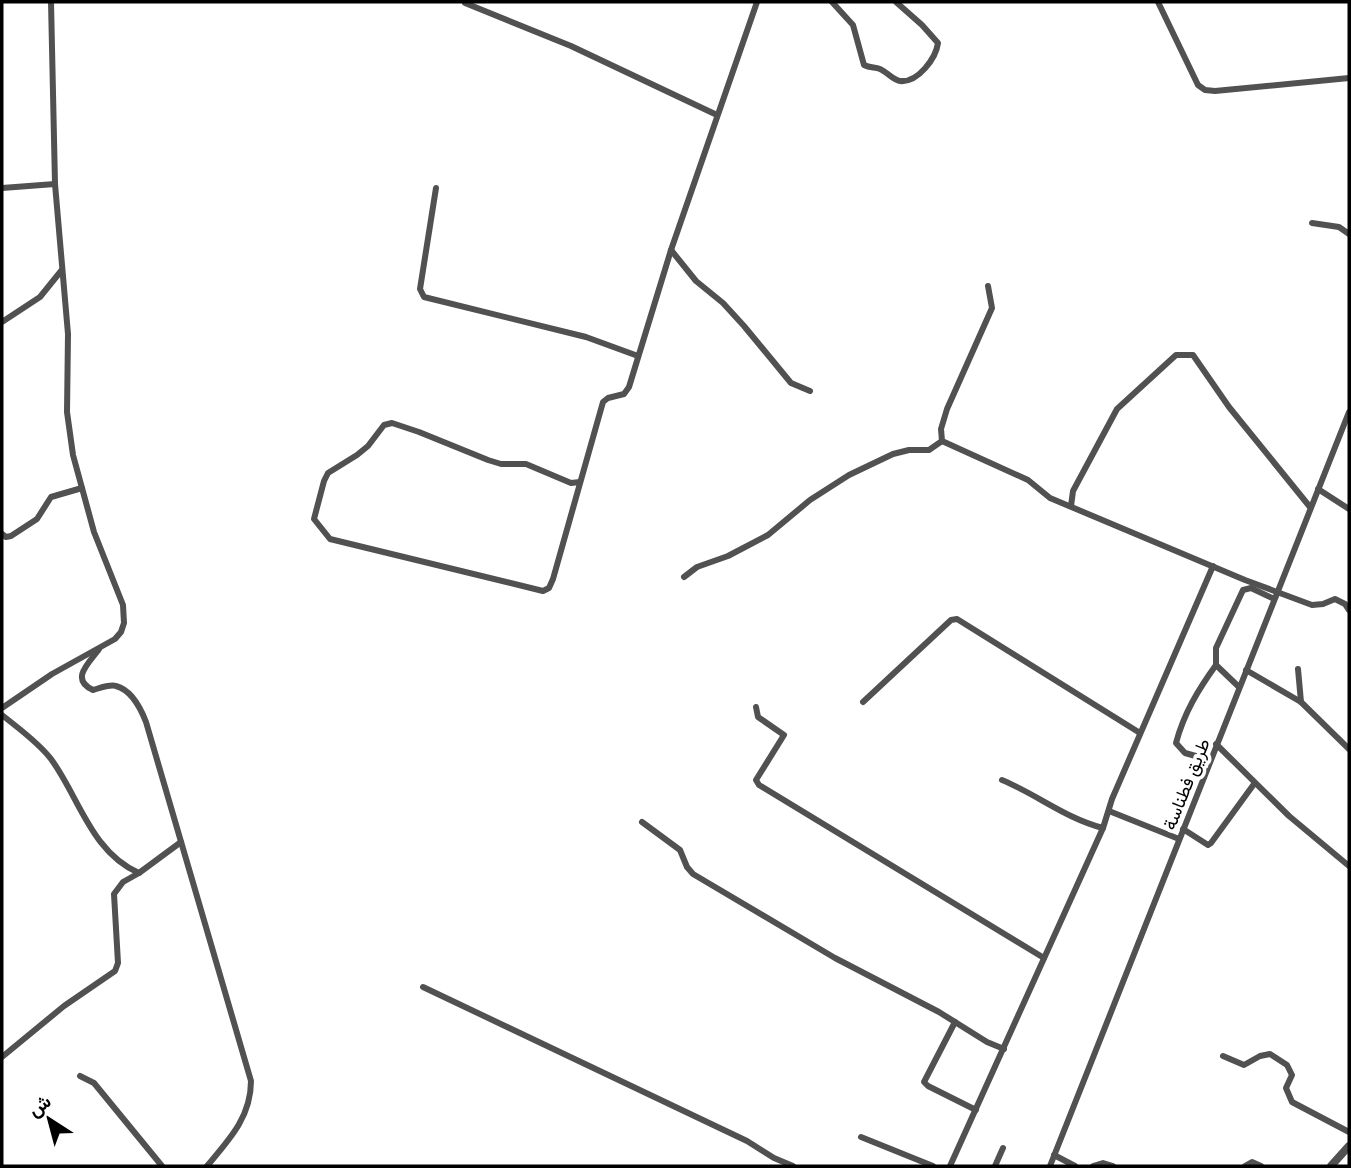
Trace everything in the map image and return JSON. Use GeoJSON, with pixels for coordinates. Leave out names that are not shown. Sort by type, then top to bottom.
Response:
{"type":"FeatureCollection","features":[{"type":"Feature","properties":{"kind":"street"},"geometry":{"type":"LineString","coordinates":[[2,708],[52,674],[115,639],[121,632],[124,614],[94,532],[73,455],[67,412],[68,334],[55,184],[51,2]]}},
{"type":"Feature","properties":{"kind":"street"},"geometry":{"type":"LineString","coordinates":[[580,482],[570,483],[526,464],[501,464],[419,432],[392,424],[384,425],[368,446],[328,473],[314,519],[330,539],[495,580],[545,590],[549,588],[552,579],[580,482],[603,402],[608,398],[620,396],[627,390],[671,250],[757,2]]}},
{"type":"Feature","properties":{"kind":"street"},"geometry":{"type":"LineString","coordinates":[[832,2],[853,25],[866,67],[877,68],[903,81],[923,69],[936,53],[938,43],[896,2]]}},
{"type":"Feature","properties":{"kind":"street"},"geometry":{"type":"LineString","coordinates":[[1158,2],[1198,85],[1205,90],[1349,78]]}},
{"type":"Feature","properties":{"kind":"street"},"geometry":{"type":"LineString","coordinates":[[465,3],[571,46],[718,115]]}},
{"type":"Feature","properties":{"kind":"street"},"geometry":{"type":"LineString","coordinates":[[2,188],[55,184]]}},
{"type":"Feature","properties":{"kind":"street"},"geometry":{"type":"LineString","coordinates":[[436,188],[420,289],[424,297],[586,337],[638,356]]}},
{"type":"Feature","properties":{"kind":"street"},"geometry":{"type":"LineString","coordinates":[[1312,223],[1339,226],[1349,234]]}},
{"type":"Feature","properties":{"kind":"street"},"geometry":{"type":"LineString","coordinates":[[671,250],[696,281],[723,303],[744,326],[791,383],[810,391]]}},
{"type":"Feature","properties":{"kind":"street"},"geometry":{"type":"LineString","coordinates":[[2,322],[40,297],[61,271]]}},
{"type":"Feature","properties":{"kind":"street"},"geometry":{"type":"LineString","coordinates":[[988,286],[992,308],[947,410],[940,437],[943,441],[1028,480],[1050,498],[1213,566],[1312,605],[1323,604],[1335,598],[1349,610]]}},
{"type":"Feature","properties":{"kind":"street"},"geometry":{"type":"LineString","coordinates":[[1071,506],[1073,491],[1117,409],[1175,355],[1188,354],[1194,355],[1229,407],[1310,507]]}},
{"type":"Feature","properties":{"kind":"street","name":"طريق فطناسة"},"geometry":{"type":"LineString","coordinates":[[1049,1166],[1349,412]]}},
{"type":"Feature","properties":{"kind":"street"},"geometry":{"type":"LineString","coordinates":[[684,578],[697,567],[728,556],[768,535],[810,500],[849,475],[902,451],[929,450],[943,441]]}},
{"type":"Feature","properties":{"kind":"street"},"geometry":{"type":"LineString","coordinates":[[2,534],[11,536],[32,524],[51,497],[82,488]]}},
{"type":"Feature","properties":{"kind":"street"},"geometry":{"type":"LineString","coordinates":[[1318,489],[1349,509]]}},
{"type":"Feature","properties":{"kind":"street"},"geometry":{"type":"LineString","coordinates":[[950,1166],[1103,828],[1140,733],[1213,566]]}},
{"type":"Feature","properties":{"kind":"street"},"geometry":{"type":"LineString","coordinates":[[1210,761],[1185,753],[1176,743],[1182,720],[1194,695],[1216,665],[1216,648],[1243,590],[1251,588],[1273,599]]}},
{"type":"Feature","properties":{"kind":"street"},"geometry":{"type":"LineString","coordinates":[[863,702],[951,620],[957,619],[1140,733]]}},
{"type":"Feature","properties":{"kind":"street"},"geometry":{"type":"LineString","coordinates":[[102,646],[84,667],[84,683],[93,690],[113,685],[118,687],[142,711],[251,1082],[248,1109],[244,1117],[207,1166]]}},
{"type":"Feature","properties":{"kind":"street"},"geometry":{"type":"LineString","coordinates":[[1216,665],[1239,687]]}},
{"type":"Feature","properties":{"kind":"street"},"geometry":{"type":"LineString","coordinates":[[1298,669],[1301,702]]}},
{"type":"Feature","properties":{"kind":"street"},"geometry":{"type":"LineString","coordinates":[[1246,670],[1301,702],[1349,749]]}},
{"type":"Feature","properties":{"kind":"street"},"geometry":{"type":"LineString","coordinates":[[756,707],[758,717],[784,735],[756,780],[759,785],[1044,958]]}},
{"type":"Feature","properties":{"kind":"street"},"geometry":{"type":"LineString","coordinates":[[2,715],[50,757],[99,840],[120,862],[139,873]]}},
{"type":"Feature","properties":{"kind":"street"},"geometry":{"type":"LineString","coordinates":[[1216,744],[1254,784],[1349,866]]}},
{"type":"Feature","properties":{"kind":"street"},"geometry":{"type":"LineString","coordinates":[[1002,780],[1054,809],[1103,828]]}},
{"type":"Feature","properties":{"kind":"street"},"geometry":{"type":"LineString","coordinates":[[1183,830],[1208,845],[1254,784]]}},
{"type":"Feature","properties":{"kind":"street"},"geometry":{"type":"LineString","coordinates":[[1109,811],[1179,839]]}},
{"type":"Feature","properties":{"kind":"street"},"geometry":{"type":"LineString","coordinates":[[642,822],[680,850],[693,874],[835,958],[1004,1049]]}},
{"type":"Feature","properties":{"kind":"street"},"geometry":{"type":"LineString","coordinates":[[2,1057],[64,1006],[115,971],[118,963],[114,894],[123,882],[181,842]]}},
{"type":"Feature","properties":{"kind":"street"},"geometry":{"type":"LineString","coordinates":[[423,987],[747,1141],[793,1166]]}},
{"type":"Feature","properties":{"kind":"street"},"geometry":{"type":"LineString","coordinates":[[955,1022],[924,1082],[976,1110]]}},
{"type":"Feature","properties":{"kind":"street"},"geometry":{"type":"LineString","coordinates":[[1223,1056],[1244,1065],[1270,1054],[1287,1065],[1292,1075],[1286,1088],[1292,1102],[1349,1132]]}},
{"type":"Feature","properties":{"kind":"street"},"geometry":{"type":"LineString","coordinates":[[80,1076],[94,1083],[162,1166]]}},
{"type":"Feature","properties":{"kind":"street"},"geometry":{"type":"LineString","coordinates":[[861,1136],[933,1166]]}},
{"type":"Feature","properties":{"kind":"street"},"geometry":{"type":"LineString","coordinates":[[1331,1166],[1349,1146]]}},
{"type":"Feature","properties":{"kind":"street"},"geometry":{"type":"LineString","coordinates":[[995,1166],[1003,1148]]}},
{"type":"Feature","properties":{"kind":"street"},"geometry":{"type":"LineString","coordinates":[[1054,1155],[1075,1166]]}},
{"type":"Feature","properties":{"kind":"street"},"geometry":{"type":"LineString","coordinates":[[1093,1166],[1103,1163],[1113,1166]]}},
{"type":"Feature","properties":{"kind":"street"},"geometry":{"type":"LineString","coordinates":[[1245,1166],[1252,1163],[1261,1166]]}}]}
